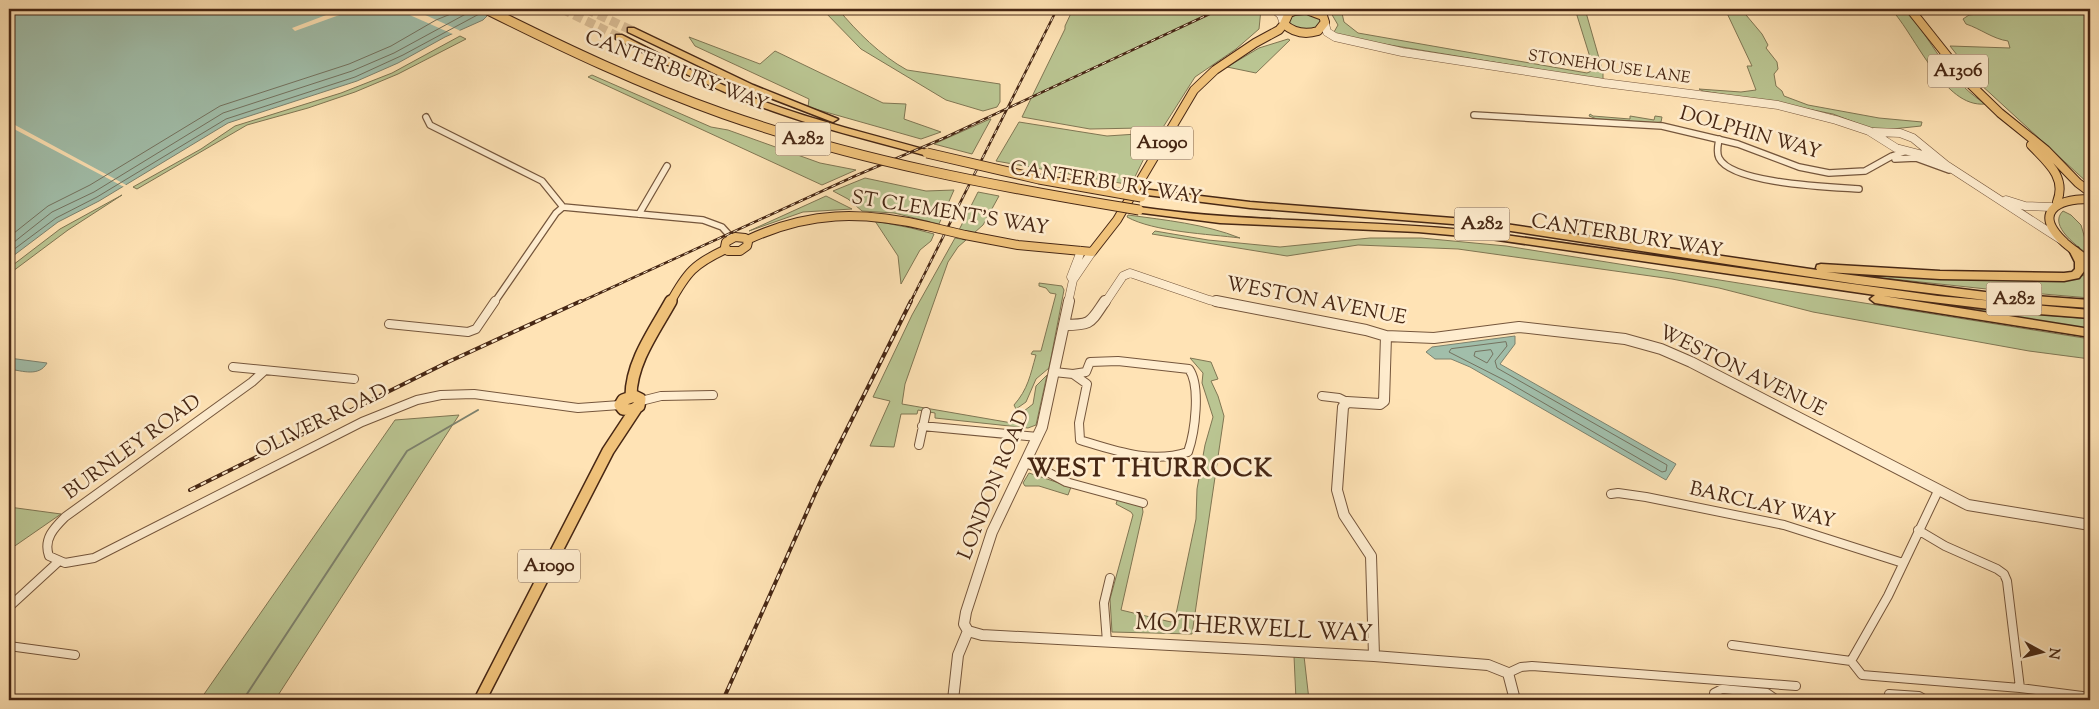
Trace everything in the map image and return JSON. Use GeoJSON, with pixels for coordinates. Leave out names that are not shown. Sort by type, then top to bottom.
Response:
{"type":"FeatureCollection","features":[{"type":"Feature","properties":{"kind":"highway","name":"CANTERBURY WAY"},"geometry":{"type":"LineString","coordinates":[[486,9],[620,74],[676,96],[771,130],[847,152],[944,175],[1139,210],[1222,220],[1413,228],[1481,234],[1748,274]]}},
{"type":"Feature","properties":{"kind":"highway","name":"CANTERBURY WAY"},"geometry":{"type":"LineString","coordinates":[[631,30],[764,93],[903,143]]}},
{"type":"Feature","properties":{"kind":"highway","name":"CANTERBURY WAY"},"geometry":{"type":"LineString","coordinates":[[619,37],[716,85],[756,102],[798,116],[1024,176],[1142,194],[1231,205],[1478,223],[1713,258],[1900,274],[2070,276],[2080,270],[2080,262],[2074,250]]}},
{"type":"Feature","properties":{"kind":"highway","name":"A282"},"geometry":{"type":"LineString","coordinates":[[1713,258],[1938,291],[2090,304]]}},
{"type":"Feature","properties":{"kind":"highway","name":"A282"},"geometry":{"type":"LineString","coordinates":[[1748,274],[1953,302],[2090,314]]}},
{"type":"Feature","properties":{"kind":"highway"},"geometry":{"type":"LineString","coordinates":[[1748,274],[1856,296],[2090,334]]}},
{"type":"Feature","properties":{"kind":"main road"},"geometry":{"type":"LineString","coordinates":[[1321,9],[1324,20]]}},
{"type":"Feature","properties":{"kind":"main road","name":"A1306"},"geometry":{"type":"LineString","coordinates":[[1910,9],[1962,75],[2014,125],[2059,177],[2062,191],[2054,204]]}},
{"type":"Feature","properties":{"kind":"main road","name":"A1090"},"geometry":{"type":"LineString","coordinates":[[1284,22],[1288,14],[1300,10]]}},
{"type":"Feature","properties":{"kind":"main road"},"geometry":{"type":"LineString","coordinates":[[1300,10],[1314,11],[1324,20]]}},
{"type":"Feature","properties":{"kind":"main road","name":"A1090"},"geometry":{"type":"LineString","coordinates":[[1304,33],[1318,30],[1324,20]]}},
{"type":"Feature","properties":{"kind":"main road"},"geometry":{"type":"LineString","coordinates":[[1284,22],[1290,29],[1304,33]]}},
{"type":"Feature","properties":{"kind":"main road","name":"LONDON ROAD"},"geometry":{"type":"LineString","coordinates":[[1254,46],[1255,43],[1279,30],[1284,22]]}},
{"type":"Feature","properties":{"kind":"main road","name":"LONDON ROAD"},"geometry":{"type":"LineString","coordinates":[[1092,252],[1117,220],[1194,90],[1215,70],[1254,46],[1304,33]]}},
{"type":"Feature","properties":{"kind":"main road","name":"A1306"},"geometry":{"type":"LineString","coordinates":[[2014,125],[2046,150],[2078,183],[2090,192]]}},
{"type":"Feature","properties":{"kind":"main road"},"geometry":{"type":"LineString","coordinates":[[2090,199],[2077,198],[2054,204],[2048,214],[2050,222],[2063,241],[2090,262]]}},
{"type":"Feature","properties":{"kind":"main road","name":"ST CLEMENT'S WAY"},"geometry":{"type":"LineString","coordinates":[[726,250],[740,251],[747,246],[747,240],[781,224],[831,214],[869,215],[1010,244],[1092,252]]}},
{"type":"Feature","properties":{"kind":"main road"},"geometry":{"type":"LineString","coordinates":[[637,402],[631,381],[636,367],[681,282],[705,259],[726,250],[725,245],[732,238],[742,237],[747,240]]}},
{"type":"Feature","properties":{"kind":"main road","name":"LONDON ROAD"},"geometry":{"type":"LineString","coordinates":[[1081,251],[1093,242],[1100,240]]}},
{"type":"Feature","properties":{"kind":"main road"},"geometry":{"type":"LineString","coordinates":[[621,406],[625,398],[637,402]]}},
{"type":"Feature","properties":{"kind":"main road","name":"A1090"},"geometry":{"type":"LineString","coordinates":[[480,700],[618,432],[628,422],[637,402]]}},
{"type":"Feature","properties":{"kind":"main road","name":"A1090"},"geometry":{"type":"LineString","coordinates":[[618,432],[621,406]]}},
{"type":"Feature","properties":{"kind":"street"},"geometry":{"type":"LineString","coordinates":[[1274,9],[1281,15],[1284,22]]}},
{"type":"Feature","properties":{"kind":"street"},"geometry":{"type":"LineString","coordinates":[[1283,9],[1300,10]]}},
{"type":"Feature","properties":{"kind":"street","name":"STONEHOUSE LANE"},"geometry":{"type":"LineString","coordinates":[[1324,20],[1327,32],[1342,39]]}},
{"type":"Feature","properties":{"kind":"street","name":"STONEHOUSE LANE"},"geometry":{"type":"LineString","coordinates":[[1304,33],[1402,52],[1604,83],[1778,105],[1836,120],[1869,131],[1909,136],[1946,165],[2063,241]]}},
{"type":"Feature","properties":{"kind":"street","name":"DOLPHIN WAY"},"geometry":{"type":"LineString","coordinates":[[1474,115],[1662,126],[1719,139],[1799,167],[1829,173],[1865,171],[1889,158],[1908,151]]}},
{"type":"Feature","properties":{"kind":"street"},"geometry":{"type":"LineString","coordinates":[[426,117],[430,125],[542,180],[562,207],[709,222],[722,227],[732,238]]}},
{"type":"Feature","properties":{"kind":"street","name":"STONEHOUSE LANE"},"geometry":{"type":"LineString","coordinates":[[1869,131],[1891,144],[1946,165]]}},
{"type":"Feature","properties":{"kind":"street"},"geometry":{"type":"LineString","coordinates":[[1891,134],[1887,137],[1891,144],[1889,158],[1916,158],[1966,177]]}},
{"type":"Feature","properties":{"kind":"street"},"geometry":{"type":"LineString","coordinates":[[1719,139],[1718,156],[1721,162],[1734,171],[1754,178],[1859,189]]}},
{"type":"Feature","properties":{"kind":"street"},"geometry":{"type":"LineString","coordinates":[[1908,151],[1920,149],[1920,144]]}},
{"type":"Feature","properties":{"kind":"street"},"geometry":{"type":"LineString","coordinates":[[638,214],[667,166]]}},
{"type":"Feature","properties":{"kind":"street","name":"STONEHOUSE LANE"},"geometry":{"type":"LineString","coordinates":[[1997,197],[2025,206],[2054,204]]}},
{"type":"Feature","properties":{"kind":"street"},"geometry":{"type":"LineString","coordinates":[[390,324],[468,332],[476,329],[562,207]]}},
{"type":"Feature","properties":{"kind":"street","name":"LONDON ROAD"},"geometry":{"type":"LineString","coordinates":[[953,700],[961,646],[968,631],[964,624],[966,612],[992,532],[1038,436],[1044,418],[1073,280],[1071,277],[1081,251]]}},
{"type":"Feature","properties":{"kind":"street","name":"LONDON ROAD"},"geometry":{"type":"LineString","coordinates":[[1073,280],[1092,252]]}},
{"type":"Feature","properties":{"kind":"street","name":"WESTON AVENUE"},"geometry":{"type":"LineString","coordinates":[[1064,325],[1082,325],[1091,322],[1123,276],[1130,273],[1140,274],[1210,300],[1366,330],[1386,336],[1434,338],[1519,327],[1595,334],[1638,341],[1690,362],[1938,492],[1976,508],[2090,526]]}},
{"type":"Feature","properties":{"kind":"street"},"geometry":{"type":"LineString","coordinates":[[1322,396],[1340,398],[1347,402],[1380,404],[1384,401],[1386,336]]}},
{"type":"Feature","properties":{"kind":"street"},"geometry":{"type":"LineString","coordinates":[[1054,372],[1073,374],[1086,372],[1090,362],[1118,361],[1189,369],[1196,377],[1194,434],[1188,452],[1178,456],[1155,459],[1080,440],[1079,423],[1087,384],[1073,374]]}},
{"type":"Feature","properties":{"kind":"street"},"geometry":{"type":"LineString","coordinates":[[233,367],[354,379]]}},
{"type":"Feature","properties":{"kind":"street","name":"BURNLEY ROAD"},"geometry":{"type":"LineString","coordinates":[[58,562],[48,554],[47,542],[51,533],[65,517],[252,382],[264,371]]}},
{"type":"Feature","properties":{"kind":"street","name":"OLIVER ROAD"},"geometry":{"type":"LineString","coordinates":[[58,562],[76,562],[108,552],[338,433],[396,406],[421,398],[455,394],[586,407],[621,406]]}},
{"type":"Feature","properties":{"kind":"street"},"geometry":{"type":"LineString","coordinates":[[637,402],[661,396],[713,396]]}},
{"type":"Feature","properties":{"kind":"street"},"geometry":{"type":"LineString","coordinates":[[1347,402],[1341,412],[1337,490],[1344,515],[1371,556],[1374,656]]}},
{"type":"Feature","properties":{"kind":"street"},"geometry":{"type":"LineString","coordinates":[[919,445],[926,412]]}},
{"type":"Feature","properties":{"kind":"street"},"geometry":{"type":"LineString","coordinates":[[922,426],[1038,436]]}},
{"type":"Feature","properties":{"kind":"street"},"geometry":{"type":"LineString","coordinates":[[1025,464],[1042,469],[1066,482],[1142,503]]}},
{"type":"Feature","properties":{"kind":"street"},"geometry":{"type":"LineString","coordinates":[[1851,661],[1894,586],[1918,530],[1938,492]]}},
{"type":"Feature","properties":{"kind":"street","name":"BARCLAY WAY"},"geometry":{"type":"LineString","coordinates":[[1611,494],[1618,493],[1776,523],[1851,545],[1903,563]]}},
{"type":"Feature","properties":{"kind":"street"},"geometry":{"type":"LineString","coordinates":[[1918,530],[1945,546],[1992,566],[2004,574],[2007,581],[2020,688]]}},
{"type":"Feature","properties":{"kind":"street"},"geometry":{"type":"LineString","coordinates":[[9,607],[58,562]]}},
{"type":"Feature","properties":{"kind":"street"},"geometry":{"type":"LineString","coordinates":[[1108,642],[1104,603],[1110,578]]}},
{"type":"Feature","properties":{"kind":"street","name":"MOTHERWELL WAY"},"geometry":{"type":"LineString","coordinates":[[968,631],[982,636],[1374,656],[1488,665],[1508,674]]}},
{"type":"Feature","properties":{"kind":"street"},"geometry":{"type":"LineString","coordinates":[[1732,645],[1851,661],[1862,675],[2020,688],[2090,697]]}},
{"type":"Feature","properties":{"kind":"street"},"geometry":{"type":"LineString","coordinates":[[9,646],[76,655]]}},
{"type":"Feature","properties":{"kind":"street"},"geometry":{"type":"LineString","coordinates":[[1515,700],[1508,674],[1521,667],[1532,666],[1796,686]]}},
{"type":"Feature","properties":{"kind":"street"},"geometry":{"type":"LineString","coordinates":[[1714,700],[1714,693],[1722,689],[1767,693],[1777,700]]}},
{"type":"Feature","properties":{"kind":"street"},"geometry":{"type":"LineString","coordinates":[[1889,694],[1919,696],[1928,700],[1952,700]]}},
{"type":"Feature","properties":{"kind":"green space"},"geometry":{"type":"Polygon","coordinates":[[[822,9],[838,9],[870,42],[907,70],[1000,84],[1000,102],[997,107],[983,111],[946,100],[861,49],[822,9]]]}},
{"type":"Feature","properties":{"kind":"green space"},"geometry":{"type":"Polygon","coordinates":[[[1073,9],[1261,9],[1259,29],[1236,49],[1195,77],[1160,132],[1141,128],[1090,129],[1022,117],[1073,9]]]}},
{"type":"Feature","properties":{"kind":"green space"},"geometry":{"type":"Polygon","coordinates":[[[1331,9],[1341,9],[1344,22],[1358,33],[1587,73],[1594,70],[1575,9],[1585,9],[1603,72],[1603,80],[1341,37],[1334,32],[1338,25],[1331,13],[1331,9]]]}},
{"type":"Feature","properties":{"kind":"green space"},"geometry":{"type":"Polygon","coordinates":[[[1725,9],[1741,9],[1762,34],[1768,45],[1766,48],[1777,62],[1778,69],[1774,74],[1776,86],[1782,91],[1784,96],[1808,105],[1879,118],[1922,122],[1921,126],[1883,130],[1867,127],[1833,114],[1699,89],[1741,92],[1756,90],[1747,66],[1752,66],[1725,9]]]}},
{"type":"Feature","properties":{"kind":"green space"},"geometry":{"type":"Polygon","coordinates":[[[1891,9],[1904,9],[1920,28],[1955,78],[1985,104],[1970,102],[1957,95],[1944,83],[1891,9]]]}},
{"type":"Feature","properties":{"kind":"green space"},"geometry":{"type":"Polygon","coordinates":[[[1976,9],[2090,9],[2090,185],[1980,84],[1950,46],[2010,48],[2008,41],[1966,24],[1963,19],[1969,15],[1978,14],[1976,9]]]}},
{"type":"Feature","properties":{"kind":"green space"},"geometry":{"type":"Polygon","coordinates":[[[1304,13],[1320,18],[1320,25],[1311,31],[1290,27],[1288,20],[1294,15],[1304,13]]]}},
{"type":"Feature","properties":{"kind":"green space"},"geometry":{"type":"Polygon","coordinates":[[[460,36],[466,39],[398,74],[355,92],[308,108],[247,125],[137,189],[133,187],[201,149],[235,126],[341,93],[392,73],[460,36]]]}},
{"type":"Feature","properties":{"kind":"green space"},"geometry":{"type":"Polygon","coordinates":[[[689,37],[760,64],[775,51],[883,103],[906,104],[904,119],[941,132],[921,139],[808,107],[809,99],[695,46],[689,37]]]}},
{"type":"Feature","properties":{"kind":"green space"},"geometry":{"type":"Polygon","coordinates":[[[1290,40],[1256,73],[1227,67],[1259,48],[1290,40]]]}},
{"type":"Feature","properties":{"kind":"green space"},"geometry":{"type":"Polygon","coordinates":[[[592,75],[711,127],[728,130],[820,163],[856,170],[822,185],[588,77],[592,75]]]}},
{"type":"Feature","properties":{"kind":"green space"},"geometry":{"type":"Polygon","coordinates":[[[1590,114],[1593,116],[1630,119],[1630,116],[1654,120],[1655,116],[1662,117],[1661,122],[1655,123],[1597,119],[1589,116],[1590,114]]]}},
{"type":"Feature","properties":{"kind":"green space"},"geometry":{"type":"Polygon","coordinates":[[[990,119],[972,154],[934,144],[990,119]]]}},
{"type":"Feature","properties":{"kind":"green space"},"geometry":{"type":"Polygon","coordinates":[[[1019,122],[1107,136],[1137,134],[1153,140],[1131,185],[996,161],[1019,122]]]}},
{"type":"Feature","properties":{"kind":"green space"},"geometry":{"type":"Polygon","coordinates":[[[865,178],[926,191],[954,190],[939,224],[894,213],[862,211],[848,199],[833,191],[865,178]]]}},
{"type":"Feature","properties":{"kind":"green space"},"geometry":{"type":"Polygon","coordinates":[[[978,192],[999,196],[983,225],[974,233],[959,230],[978,192]]]}},
{"type":"Feature","properties":{"kind":"green space"},"geometry":{"type":"Polygon","coordinates":[[[122,195],[68,230],[9,274],[9,268],[60,229],[122,195]]]}},
{"type":"Feature","properties":{"kind":"green space"},"geometry":{"type":"Polygon","coordinates":[[[826,196],[852,209],[803,212],[749,231],[826,196]]]}},
{"type":"Feature","properties":{"kind":"green space"},"geometry":{"type":"Polygon","coordinates":[[[2063,211],[2071,215],[2081,225],[2090,256],[2062,230],[2059,217],[2063,211]]]}},
{"type":"Feature","properties":{"kind":"green space"},"geometry":{"type":"Polygon","coordinates":[[[1128,215],[1199,226],[1240,238],[1166,229],[1138,222],[1127,217],[1128,215]]]}},
{"type":"Feature","properties":{"kind":"green space"},"geometry":{"type":"Polygon","coordinates":[[[875,221],[934,234],[931,241],[920,250],[901,284],[898,256],[875,221]]]}},
{"type":"Feature","properties":{"kind":"green space"},"geometry":{"type":"Polygon","coordinates":[[[1155,231],[1208,240],[1280,247],[1370,238],[1421,238],[1506,246],[2090,339],[2090,359],[2029,351],[1813,312],[1719,288],[1672,279],[1458,249],[1358,245],[1287,256],[1152,234],[1155,231]]]}},
{"type":"Feature","properties":{"kind":"green space"},"geometry":{"type":"Polygon","coordinates":[[[955,238],[966,240],[958,247],[948,262],[905,384],[902,404],[1012,423],[1027,419],[1024,411],[1033,404],[1036,386],[1047,375],[1036,425],[1028,428],[935,418],[935,413],[918,410],[917,414],[901,414],[894,447],[870,446],[890,401],[873,397],[912,315],[955,238]]]}},
{"type":"Feature","properties":{"kind":"green space"},"geometry":{"type":"Polygon","coordinates":[[[2087,266],[2090,268],[2090,298],[1996,290],[1855,275],[1853,273],[2066,280],[2084,275],[2087,266]]]}},
{"type":"Feature","properties":{"kind":"green space"},"geometry":{"type":"Polygon","coordinates":[[[1039,283],[1062,286],[1064,290],[1049,368],[1036,379],[1026,402],[1016,409],[1014,405],[1026,388],[1036,355],[1031,354],[1033,351],[1041,351],[1056,294],[1050,293],[1046,288],[1039,286],[1039,283]]]}},
{"type":"Feature","properties":{"kind":"green space"},"geometry":{"type":"Polygon","coordinates":[[[1943,306],[2090,319],[2090,330],[1943,308],[1943,306]]]}},
{"type":"Feature","properties":{"kind":"green space"},"geometry":{"type":"Polygon","coordinates":[[[1190,358],[1211,362],[1218,379],[1211,381],[1224,416],[1192,634],[1112,632],[1110,599],[1133,515],[1116,504],[1118,498],[1142,505],[1143,512],[1121,610],[1171,622],[1175,619],[1196,519],[1197,489],[1205,445],[1213,417],[1202,383],[1203,373],[1190,358]]]}},
{"type":"Feature","properties":{"kind":"green space"},"geometry":{"type":"Polygon","coordinates":[[[459,415],[275,700],[200,700],[395,420],[459,415]]]}},
{"type":"Feature","properties":{"kind":"green space"},"geometry":{"type":"Polygon","coordinates":[[[1029,473],[1071,487],[1068,495],[1039,486],[1025,486],[1023,483],[1029,473]]]}},
{"type":"Feature","properties":{"kind":"green space"},"geometry":{"type":"Polygon","coordinates":[[[9,507],[61,514],[9,550],[9,507]]]}},
{"type":"Feature","properties":{"kind":"green space"},"geometry":{"type":"Polygon","coordinates":[[[1294,656],[1304,656],[1309,700],[1296,700],[1294,656]]]}},
{"type":"Feature","properties":{"kind":"water"},"geometry":{"type":"Polygon","coordinates":[[[9,9],[490,9],[483,20],[445,37],[398,63],[357,81],[228,123],[99,201],[58,222],[9,259],[9,9]]]}},
{"type":"Feature","properties":{"kind":"water"},"geometry":{"type":"Polygon","coordinates":[[[1515,336],[1515,344],[1500,364],[1676,464],[1666,480],[1470,367],[1451,359],[1435,359],[1426,352],[1432,347],[1515,336]]]}},
{"type":"Feature","properties":{"kind":"water"},"geometry":{"type":"Polygon","coordinates":[[[9,358],[47,363],[40,370],[25,372],[9,369],[9,358]]]}},
{"type":"Feature","properties":{"kind":"pier"},"geometry":{"type":"Polygon","coordinates":[[[342,9],[356,9],[295,31],[292,28],[342,9]]]}},
{"type":"Feature","properties":{"kind":"pier"},"geometry":{"type":"Polygon","coordinates":[[[396,9],[412,9],[463,32],[455,35],[396,9]]]}},
{"type":"Feature","properties":{"kind":"pier"},"geometry":{"type":"Polygon","coordinates":[[[15,125],[128,186],[126,188],[9,128],[9,126],[15,125]]]}},
{"type":"Feature","properties":{"kind":"waterway"},"geometry":{"type":"LineString","coordinates":[[832,9],[836,13]]}},
{"type":"Feature","properties":{"kind":"waterway"},"geometry":{"type":"LineString","coordinates":[[1064,9],[1089,14],[1093,9]]}},
{"type":"Feature","properties":{"kind":"waterway"},"geometry":{"type":"LineString","coordinates":[[243,700],[407,451],[478,410]]}},
{"type":"Feature","properties":{"kind":"tunnel"},"geometry":{"type":"LineString","coordinates":[[562,9],[619,37]]}},
{"type":"Feature","properties":{"kind":"tunnel"},"geometry":{"type":"LineString","coordinates":[[586,9],[631,30]]}},
{"type":"Feature","properties":{"kind":"railway"},"geometry":{"type":"LineString","coordinates":[[1007,108],[1057,9]]}},
{"type":"Feature","properties":{"kind":"railway"},"geometry":{"type":"LineString","coordinates":[[1007,108],[1220,9]]}},
{"type":"Feature","properties":{"kind":"railway"},"geometry":{"type":"LineString","coordinates":[[578,303],[1007,108]]}},
{"type":"Feature","properties":{"kind":"railway"},"geometry":{"type":"LineString","coordinates":[[723,700],[819,485],[1007,108]]}},
{"type":"Feature","properties":{"kind":"railway"},"geometry":{"type":"LineString","coordinates":[[190,490],[448,362],[581,301]]}},
{"type":"Feature","properties":{"kind":"district","name":"WEST THURROCK"},"geometry":{"type":"Point","coordinates":[1150,470]}}]}
